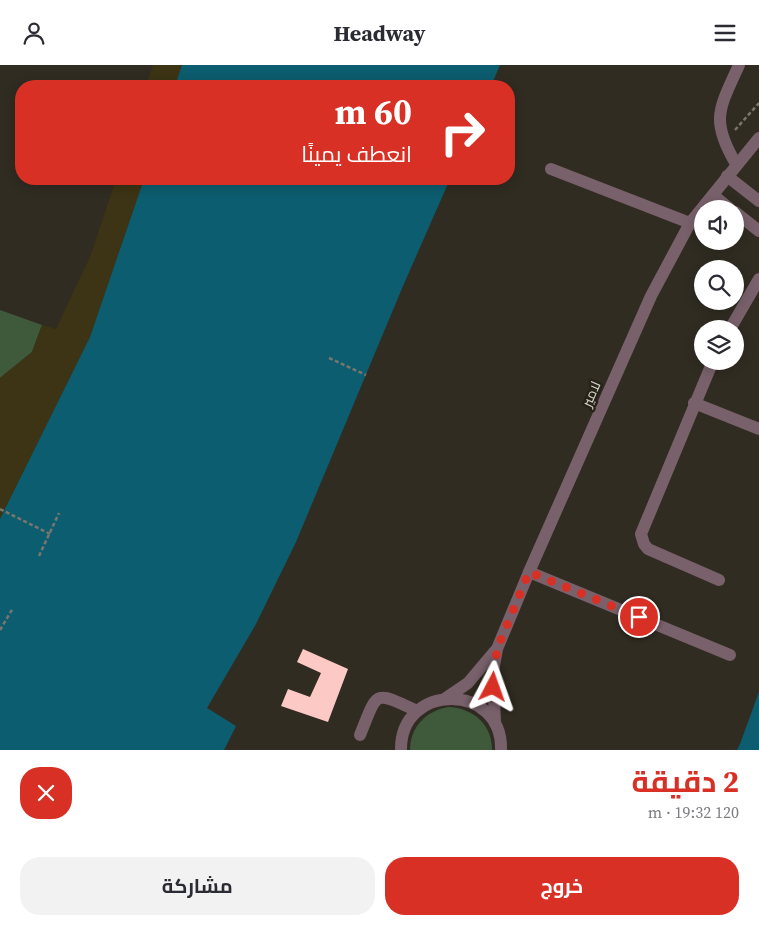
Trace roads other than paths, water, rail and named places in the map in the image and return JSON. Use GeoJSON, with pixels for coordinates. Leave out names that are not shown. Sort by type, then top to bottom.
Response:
{"type":"FeatureCollection","features":[{"type":"Feature","properties":{"kind":"street"},"geometry":{"type":"LineString","coordinates":[[736,164],[724,143],[720,130],[720,115],[724,98],[739,65]]}},
{"type":"Feature","properties":{"kind":"street","name":"لامير"},"geometry":{"type":"LineString","coordinates":[[501,750],[500,738],[495,723],[493,672],[497,649],[529,572],[652,295],[690,223],[759,138]]}},
{"type":"Feature","properties":{"kind":"street"},"geometry":{"type":"LineString","coordinates":[[551,169],[690,223]]}},
{"type":"Feature","properties":{"kind":"street"},"geometry":{"type":"LineString","coordinates":[[727,176],[759,201]]}},
{"type":"Feature","properties":{"kind":"street"},"geometry":{"type":"LineString","coordinates":[[713,195],[719,200]]}},
{"type":"Feature","properties":{"kind":"street"},"geometry":{"type":"LineString","coordinates":[[744,219],[759,231]]}},
{"type":"Feature","properties":{"kind":"street"},"geometry":{"type":"LineString","coordinates":[[735,320],[759,279]]}},
{"type":"Feature","properties":{"kind":"street"},"geometry":{"type":"LineString","coordinates":[[709,370],[643,524],[642,539],[648,549],[718,580]]}},
{"type":"Feature","properties":{"kind":"street"},"geometry":{"type":"LineString","coordinates":[[694,403],[759,429]]}},
{"type":"Feature","properties":{"kind":"street"},"geometry":{"type":"LineString","coordinates":[[529,572],[730,655]]}},
{"type":"Feature","properties":{"kind":"street","name":"لامير"},"geometry":{"type":"LineString","coordinates":[[417,711],[431,703],[446,698],[468,683],[482,669],[497,649]]}},
{"type":"Feature","properties":{"kind":"street"},"geometry":{"type":"LineString","coordinates":[[360,735],[373,703],[379,697],[386,696],[417,711],[404,731],[401,750]]}},
{"type":"Feature","properties":{"kind":"street"},"geometry":{"type":"LineString","coordinates":[[446,698],[470,702],[484,710],[495,723]]}},
{"type":"Feature","properties":{"kind":"water"},"geometry":{"type":"Polygon","coordinates":[[[182,65],[500,65],[494,80],[177,80],[182,65]]]}},
{"type":"Feature","properties":{"kind":"water"},"geometry":{"type":"Polygon","coordinates":[[[142,185],[447,185],[296,542],[256,624],[207,708],[236,726],[224,750],[0,750],[0,519],[90,337],[142,185]]]}},
{"type":"Feature","properties":{"kind":"water"},"geometry":{"type":"Polygon","coordinates":[[[759,692],[759,750],[737,750],[740,744],[759,692]]]}}]}
